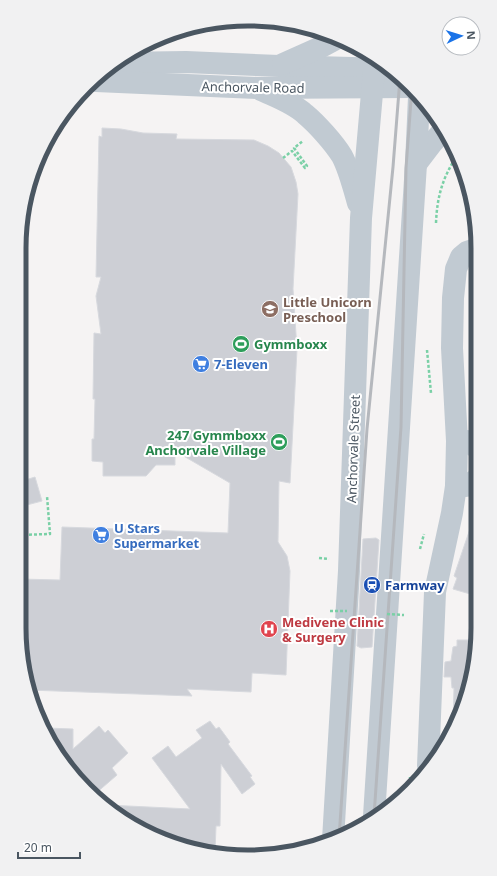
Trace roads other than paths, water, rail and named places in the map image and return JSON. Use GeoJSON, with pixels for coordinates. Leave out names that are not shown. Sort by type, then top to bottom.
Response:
{"type":"FeatureCollection","features":[{"type":"Feature","properties":{"kind":"street"},"geometry":{"type":"LineString","coordinates":[[279,66],[331,42]]}},
{"type":"Feature","properties":{"kind":"street","name":"Anchorvale Road"},"geometry":{"type":"LineString","coordinates":[[125,63],[186,62],[377,71],[391,77]]}},
{"type":"Feature","properties":{"kind":"street","name":"Anchorvale Road"},"geometry":{"type":"LineString","coordinates":[[102,81],[257,88],[377,71]]}},
{"type":"Feature","properties":{"kind":"street","name":"Anchorvale Street"},"geometry":{"type":"LineString","coordinates":[[333,833],[349,571],[361,218],[377,71]]}},
{"type":"Feature","properties":{"kind":"street"},"geometry":{"type":"LineString","coordinates":[[257,88],[304,113],[320,128],[342,156],[354,188],[361,218]]}},
{"type":"Feature","properties":{"kind":"street"},"geometry":{"type":"LineString","coordinates":[[374,811],[419,105]]}},
{"type":"Feature","properties":{"kind":"street"},"geometry":{"type":"LineString","coordinates":[[416,164],[440,135]]}},
{"type":"Feature","properties":{"kind":"street"},"geometry":{"type":"LineString","coordinates":[[419,770],[435,592],[452,514],[456,486],[467,445],[452,348],[456,269],[461,257],[471,251]]}},
{"type":"Feature","properties":{"kind":"street"},"geometry":{"type":"LineString","coordinates":[[456,486],[466,486],[471,483]]}},
{"type":"Feature","properties":{"kind":"railway"},"geometry":{"type":"LineString","coordinates":[[340,830],[367,429],[393,167],[399,85]]}},
{"type":"Feature","properties":{"kind":"railway"},"geometry":{"type":"LineString","coordinates":[[374,811],[401,427],[406,168],[411,97]]}},
{"type":"Feature","properties":{"kind":"place","name":"Little Unicorn Preschool"},"geometry":{"type":"Point","coordinates":[270,309]}},
{"type":"Feature","properties":{"kind":"place","name":"Gymmboxx"},"geometry":{"type":"Point","coordinates":[241,344]}},
{"type":"Feature","properties":{"kind":"place","name":"7-Eleven"},"geometry":{"type":"Point","coordinates":[201,364]}},
{"type":"Feature","properties":{"kind":"place","name":"247 Gymmboxx Anchorvale Village"},"geometry":{"type":"Point","coordinates":[279,442]}},
{"type":"Feature","properties":{"kind":"place","name":"U Stars Supermarket"},"geometry":{"type":"Point","coordinates":[101,535]}},
{"type":"Feature","properties":{"kind":"place","name":"Farmway"},"geometry":{"type":"Point","coordinates":[372,585]}},
{"type":"Feature","properties":{"kind":"place","name":"Medivene Clinic & Surgery"},"geometry":{"type":"Point","coordinates":[269,629]}}]}
